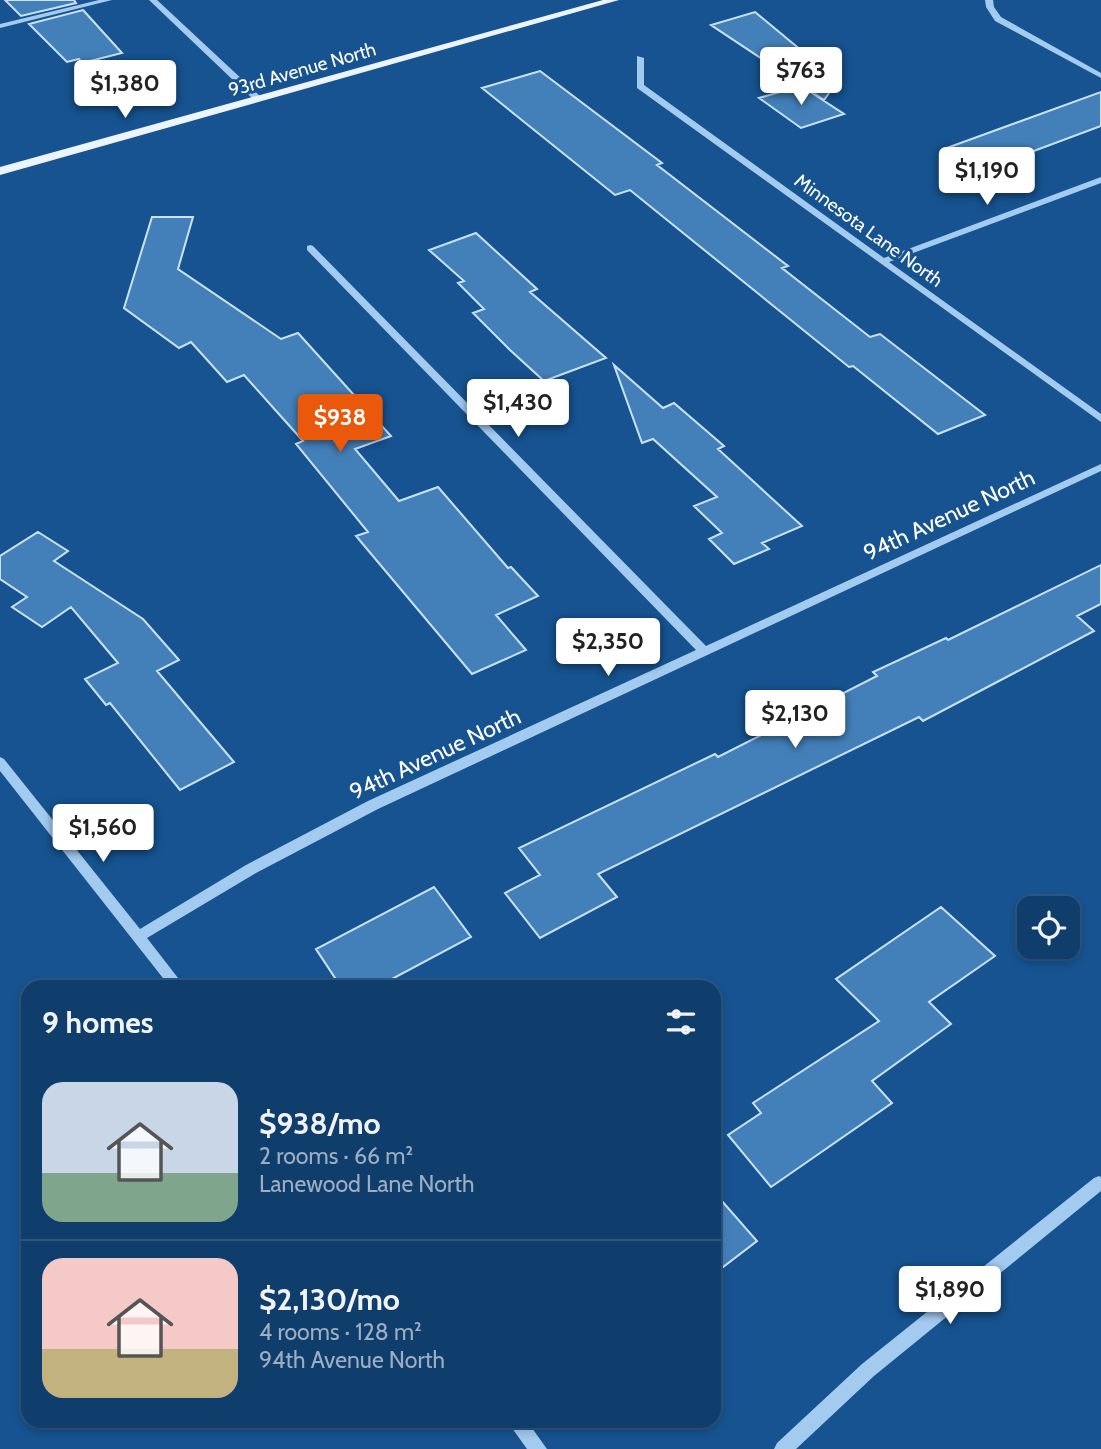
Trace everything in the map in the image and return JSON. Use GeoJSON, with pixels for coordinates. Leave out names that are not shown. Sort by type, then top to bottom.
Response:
{"type":"FeatureCollection","features":[{"type":"Feature","properties":{"kind":"main road","name":"93rd Avenue North"},"geometry":{"type":"LineString","coordinates":[[0,171],[614,0]]}},
{"type":"Feature","properties":{"kind":"street"},"geometry":{"type":"LineString","coordinates":[[0,26],[108,0]]}},
{"type":"Feature","properties":{"kind":"street"},"geometry":{"type":"LineString","coordinates":[[153,0],[258,99]]}},
{"type":"Feature","properties":{"kind":"street"},"geometry":{"type":"LineString","coordinates":[[989,0],[998,19],[1101,76]]}},
{"type":"Feature","properties":{"kind":"street","name":"Minnesota Lane North"},"geometry":{"type":"LineString","coordinates":[[640,58],[640,86],[1101,419]]}},
{"type":"Feature","properties":{"kind":"street"},"geometry":{"type":"LineString","coordinates":[[883,261],[1101,180]]}},
{"type":"Feature","properties":{"kind":"street"},"geometry":{"type":"LineString","coordinates":[[310,247],[705,652]]}},
{"type":"Feature","properties":{"kind":"street","name":"94th Avenue North"},"geometry":{"type":"LineString","coordinates":[[139,936],[251,869],[373,805],[1101,467]]}},
{"type":"Feature","properties":{"kind":"street"},"geometry":{"type":"LineString","coordinates":[[0,762],[173,980]]}},
{"type":"Feature","properties":{"kind":"street"},"geometry":{"type":"LineString","coordinates":[[783,1449],[868,1370],[1100,1183]]}},
{"type":"Feature","properties":{"kind":"street"},"geometry":{"type":"LineString","coordinates":[[522,1428],[538,1449]]}},
{"type":"Feature","properties":{"kind":"building"},"geometry":{"type":"Polygon","coordinates":[[[5,0],[74,0],[76,3],[21,16],[5,0]]]}},
{"type":"Feature","properties":{"kind":"building"},"geometry":{"type":"Polygon","coordinates":[[[83,10],[122,53],[82,63],[79,59],[67,62],[29,24],[83,10]]]}},
{"type":"Feature","properties":{"kind":"building"},"geometry":{"type":"Polygon","coordinates":[[[755,12],[838,81],[824,100],[711,25],[755,12]]]}},
{"type":"Feature","properties":{"kind":"building"},"geometry":{"type":"Polygon","coordinates":[[[540,71],[662,163],[657,165],[788,266],[782,268],[870,337],[880,334],[985,415],[938,434],[853,366],[849,367],[630,190],[615,195],[482,88],[540,71]]]}},
{"type":"Feature","properties":{"kind":"building"},"geometry":{"type":"Polygon","coordinates":[[[801,86],[844,114],[801,128],[759,98],[801,86]]]}},
{"type":"Feature","properties":{"kind":"building"},"geometry":{"type":"Polygon","coordinates":[[[1101,92],[1101,126],[980,171],[944,149],[1101,92]]]}},
{"type":"Feature","properties":{"kind":"building"},"geometry":{"type":"Polygon","coordinates":[[[152,217],[193,217],[178,269],[281,339],[298,333],[391,436],[355,449],[399,501],[438,487],[508,568],[511,567],[538,596],[496,615],[526,650],[472,674],[356,536],[368,532],[296,444],[303,441],[244,375],[227,382],[191,342],[179,348],[124,308],[152,217]]]}},
{"type":"Feature","properties":{"kind":"building"},"geometry":{"type":"Polygon","coordinates":[[[476,233],[537,289],[530,292],[606,358],[544,381],[510,350],[473,313],[484,309],[458,283],[464,281],[429,250],[476,233]]]}},
{"type":"Feature","properties":{"kind":"building"},"geometry":{"type":"Polygon","coordinates":[[[614,365],[663,408],[674,403],[724,446],[718,449],[802,526],[762,543],[769,549],[734,564],[709,539],[722,533],[694,506],[717,497],[653,439],[642,443],[614,365]]]}},
{"type":"Feature","properties":{"kind":"building"},"geometry":{"type":"Polygon","coordinates":[[[38,532],[68,551],[54,561],[143,619],[179,660],[157,671],[234,762],[180,790],[110,703],[106,705],[85,679],[118,663],[71,607],[42,627],[12,607],[27,597],[0,579],[0,556],[38,532]]]}},
{"type":"Feature","properties":{"kind":"building"},"geometry":{"type":"Polygon","coordinates":[[[1101,565],[1101,604],[1077,616],[1094,631],[923,721],[919,717],[598,874],[617,897],[540,938],[505,893],[540,875],[519,848],[715,754],[718,757],[877,676],[873,672],[946,638],[948,640],[1101,565]]]}},
{"type":"Feature","properties":{"kind":"building"},"geometry":{"type":"Polygon","coordinates":[[[434,887],[471,937],[390,980],[336,980],[316,949],[434,887]]]}},
{"type":"Feature","properties":{"kind":"building"},"geometry":{"type":"Polygon","coordinates":[[[941,907],[995,956],[929,1002],[951,1024],[872,1081],[892,1103],[771,1187],[728,1135],[761,1113],[753,1103],[879,1021],[836,979],[941,907]]]}},
{"type":"Feature","properties":{"kind":"building"},"geometry":{"type":"Polygon","coordinates":[[[721,1200],[757,1241],[721,1269],[721,1200]]]}}]}
